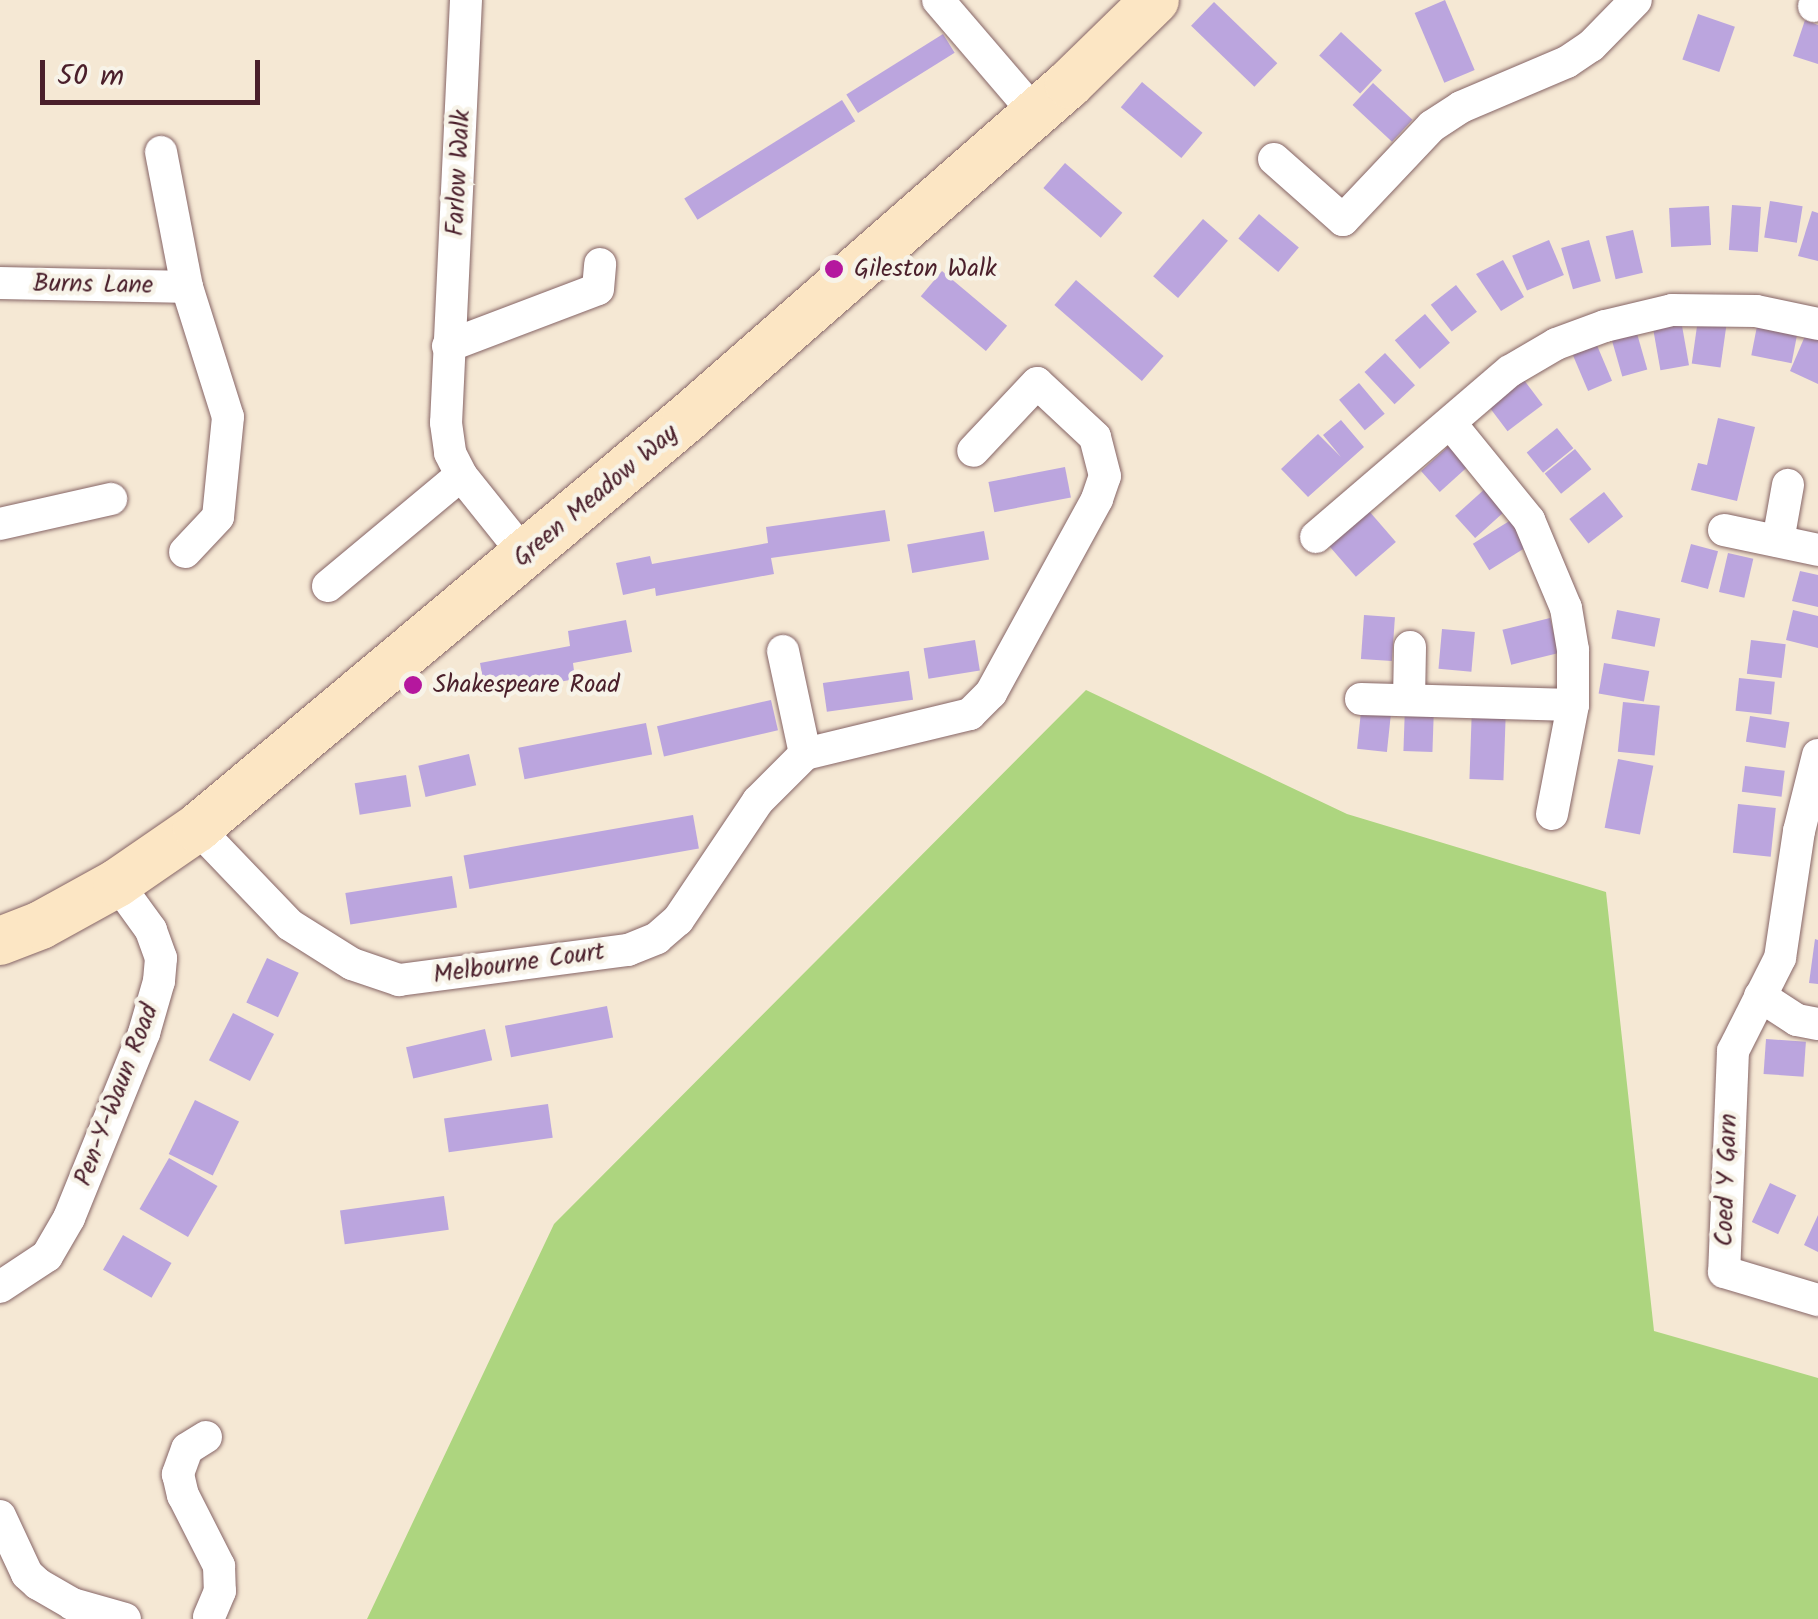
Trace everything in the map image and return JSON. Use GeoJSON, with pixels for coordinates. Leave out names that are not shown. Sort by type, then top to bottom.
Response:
{"type":"FeatureCollection","features":[{"type":"Feature","properties":{"kind":"street","name":"Farlow Walk"},"geometry":{"type":"LineString","coordinates":[[466,0],[446,423],[450,453],[461,475],[526,556]]}},
{"type":"Feature","properties":{"kind":"street"},"geometry":{"type":"LineString","coordinates":[[938,0],[1035,113]]}},
{"type":"Feature","properties":{"kind":"street","name":"Green Meadow Way"},"geometry":{"type":"LineString","coordinates":[[0,941],[41,926],[116,884],[197,828],[526,556],[1035,113],[1154,0]]}},
{"type":"Feature","properties":{"kind":"street"},"geometry":{"type":"LineString","coordinates":[[1274,159],[1343,220],[1432,126],[1461,107],[1566,62],[1591,46],[1636,0]]}},
{"type":"Feature","properties":{"kind":"street","name":"Burns Lane"},"geometry":{"type":"LineString","coordinates":[[161,152],[187,286],[228,417],[218,517],[185,552]]}},
{"type":"Feature","properties":{"kind":"street"},"geometry":{"type":"LineString","coordinates":[[448,346],[598,289],[600,264]]}},
{"type":"Feature","properties":{"kind":"street","name":"Burns Lane"},"geometry":{"type":"LineString","coordinates":[[0,282],[187,286]]}},
{"type":"Feature","properties":{"kind":"street"},"geometry":{"type":"LineString","coordinates":[[1316,538],[1510,371],[1556,344],[1605,326],[1672,310],[1771,314],[1818,324]]}},
{"type":"Feature","properties":{"kind":"street"},"geometry":{"type":"LineString","coordinates":[[783,651],[804,754],[970,714],[980,706],[1088,516],[1104,476],[1095,437],[1036,383],[973,451]]}},
{"type":"Feature","properties":{"kind":"street"},"geometry":{"type":"LineString","coordinates":[[1452,424],[1530,520],[1552,566],[1573,650],[1572,704],[1552,814]]}},
{"type":"Feature","properties":{"kind":"street"},"geometry":{"type":"LineString","coordinates":[[328,586],[461,475]]}},
{"type":"Feature","properties":{"kind":"street"},"geometry":{"type":"LineString","coordinates":[[1778,540],[1788,485]]}},
{"type":"Feature","properties":{"kind":"street"},"geometry":{"type":"LineString","coordinates":[[0,524],[111,498]]}},
{"type":"Feature","properties":{"kind":"street"},"geometry":{"type":"LineString","coordinates":[[1724,530],[1818,550]]}},
{"type":"Feature","properties":{"kind":"street"},"geometry":{"type":"LineString","coordinates":[[1409,700],[1410,647]]}},
{"type":"Feature","properties":{"kind":"street"},"geometry":{"type":"LineString","coordinates":[[1361,699],[1572,704]]}},
{"type":"Feature","properties":{"kind":"street","name":"Melbourne Court"},"geometry":{"type":"LineString","coordinates":[[197,828],[290,925],[324,948],[352,964],[398,980],[448,974],[628,950],[658,938],[678,920],[758,801],[804,754]]}},
{"type":"Feature","properties":{"kind":"street","name":"Coed Y Garn"},"geometry":{"type":"LineString","coordinates":[[1818,755],[1799,832],[1780,958],[1732,1051],[1724,1272],[1818,1300]]}},
{"type":"Feature","properties":{"kind":"street","name":"Pen-Y-Waun Road"},"geometry":{"type":"LineString","coordinates":[[0,1287],[47,1256],[69,1218],[144,1033],[160,981],[161,958],[152,930],[116,884]]}},
{"type":"Feature","properties":{"kind":"street"},"geometry":{"type":"LineString","coordinates":[[1760,996],[1797,1020],[1818,1024]]}},
{"type":"Feature","properties":{"kind":"street"},"geometry":{"type":"LineString","coordinates":[[206,1437],[187,1450],[178,1474],[187,1506],[219,1566],[220,1591],[209,1618]]}},
{"type":"Feature","properties":{"kind":"street"},"geometry":{"type":"LineString","coordinates":[[0,1516],[27,1574],[60,1599],[125,1619]]}},
{"type":"Feature","properties":{"kind":"green space"},"geometry":{"type":"Polygon","coordinates":[[[1086,690],[1347,814],[1606,892],[1654,1331],[1818,1378],[1818,1619],[367,1619],[554,1224],[1086,690]]]}},
{"type":"Feature","properties":{"kind":"building"},"geometry":{"type":"Polygon","coordinates":[[[1445,0],[1475,70],[1444,83],[1415,13],[1445,0]]]}},
{"type":"Feature","properties":{"kind":"building"},"geometry":{"type":"Polygon","coordinates":[[[1214,2],[1277,63],[1254,87],[1191,26],[1214,2]]]}},
{"type":"Feature","properties":{"kind":"building"},"geometry":{"type":"Polygon","coordinates":[[[1698,14],[1735,27],[1719,72],[1682,59],[1698,14]]]}},
{"type":"Feature","properties":{"kind":"building"},"geometry":{"type":"Polygon","coordinates":[[[1805,20],[1818,25],[1818,64],[1793,56],[1805,20]]]}},
{"type":"Feature","properties":{"kind":"building"},"geometry":{"type":"Polygon","coordinates":[[[1341,32],[1382,70],[1360,94],[1319,55],[1341,32]]]}},
{"type":"Feature","properties":{"kind":"building"},"geometry":{"type":"Polygon","coordinates":[[[943,34],[955,53],[858,113],[846,94],[943,34]]]}},
{"type":"Feature","properties":{"kind":"building"},"geometry":{"type":"Polygon","coordinates":[[[1142,82],[1203,133],[1181,158],[1121,107],[1142,82]]]}},
{"type":"Feature","properties":{"kind":"building"},"geometry":{"type":"Polygon","coordinates":[[[1373,83],[1412,120],[1392,142],[1353,105],[1373,83]]]}},
{"type":"Feature","properties":{"kind":"building"},"geometry":{"type":"Polygon","coordinates":[[[842,100],[855,121],[698,220],[684,199],[842,100]]]}},
{"type":"Feature","properties":{"kind":"building"},"geometry":{"type":"Polygon","coordinates":[[[1065,163],[1122,213],[1101,238],[1043,188],[1065,163]]]}},
{"type":"Feature","properties":{"kind":"building"},"geometry":{"type":"Polygon","coordinates":[[[1770,201],[1803,206],[1797,243],[1764,238],[1770,201]]]}},
{"type":"Feature","properties":{"kind":"building"},"geometry":{"type":"Polygon","coordinates":[[[1732,205],[1761,207],[1758,252],[1729,250],[1732,205]]]}},
{"type":"Feature","properties":{"kind":"building"},"geometry":{"type":"Polygon","coordinates":[[[1709,206],[1711,245],[1671,247],[1669,208],[1709,206]]]}},
{"type":"Feature","properties":{"kind":"building"},"geometry":{"type":"Polygon","coordinates":[[[1812,211],[1818,213],[1818,261],[1798,256],[1812,211]]]}},
{"type":"Feature","properties":{"kind":"building"},"geometry":{"type":"Polygon","coordinates":[[[1259,214],[1299,247],[1278,272],[1238,239],[1259,214]]]}},
{"type":"Feature","properties":{"kind":"building"},"geometry":{"type":"Polygon","coordinates":[[[1203,219],[1228,241],[1178,298],[1153,276],[1203,219]]]}},
{"type":"Feature","properties":{"kind":"building"},"geometry":{"type":"Polygon","coordinates":[[[1633,230],[1643,273],[1616,279],[1606,236],[1633,230]]]}},
{"type":"Feature","properties":{"kind":"building"},"geometry":{"type":"Polygon","coordinates":[[[1549,240],[1564,275],[1527,291],[1512,256],[1549,240]]]}},
{"type":"Feature","properties":{"kind":"building"},"geometry":{"type":"Polygon","coordinates":[[[1589,240],[1601,281],[1573,289],[1561,248],[1589,240]]]}},
{"type":"Feature","properties":{"kind":"building"},"geometry":{"type":"Polygon","coordinates":[[[1503,260],[1524,297],[1501,311],[1476,274],[1503,260]]]}},
{"type":"Feature","properties":{"kind":"building"},"geometry":{"type":"Polygon","coordinates":[[[942,271],[1007,326],[986,351],[921,296],[942,271]]]}},
{"type":"Feature","properties":{"kind":"building"},"geometry":{"type":"Polygon","coordinates":[[[1076,280],[1164,356],[1142,381],[1054,305],[1076,280]]]}},
{"type":"Feature","properties":{"kind":"building"},"geometry":{"type":"Polygon","coordinates":[[[1456,285],[1477,312],[1452,331],[1431,305],[1456,285]]]}},
{"type":"Feature","properties":{"kind":"building"},"geometry":{"type":"Polygon","coordinates":[[[1425,314],[1450,343],[1420,369],[1395,340],[1425,314]]]}},
{"type":"Feature","properties":{"kind":"building"},"geometry":{"type":"Polygon","coordinates":[[[1698,319],[1727,323],[1720,368],[1692,364],[1698,319]]]}},
{"type":"Feature","properties":{"kind":"building"},"geometry":{"type":"Polygon","coordinates":[[[1681,320],[1689,365],[1660,370],[1652,325],[1681,320]]]}},
{"type":"Feature","properties":{"kind":"building"},"geometry":{"type":"Polygon","coordinates":[[[1758,321],[1798,329],[1792,363],[1751,355],[1758,321]]]}},
{"type":"Feature","properties":{"kind":"building"},"geometry":{"type":"Polygon","coordinates":[[[1808,329],[1818,334],[1818,384],[1790,371],[1808,329]]]}},
{"type":"Feature","properties":{"kind":"building"},"geometry":{"type":"Polygon","coordinates":[[[1636,330],[1647,369],[1622,377],[1611,337],[1636,330]]]}},
{"type":"Feature","properties":{"kind":"building"},"geometry":{"type":"Polygon","coordinates":[[[1596,343],[1612,381],[1588,391],[1572,353],[1596,343]]]}},
{"type":"Feature","properties":{"kind":"building"},"geometry":{"type":"Polygon","coordinates":[[[1385,353],[1415,385],[1395,404],[1365,372],[1385,353]]]}},
{"type":"Feature","properties":{"kind":"building"},"geometry":{"type":"Polygon","coordinates":[[[1524,380],[1543,405],[1508,431],[1489,406],[1524,380]]]}},
{"type":"Feature","properties":{"kind":"building"},"geometry":{"type":"Polygon","coordinates":[[[1359,383],[1385,414],[1365,430],[1339,400],[1359,383]]]}},
{"type":"Feature","properties":{"kind":"building"},"geometry":{"type":"Polygon","coordinates":[[[1718,418],[1755,427],[1737,501],[1691,490],[1698,463],[1707,465],[1718,418]]]}},
{"type":"Feature","properties":{"kind":"building"},"geometry":{"type":"Polygon","coordinates":[[[1341,420],[1364,447],[1308,497],[1281,469],[1318,434],[1341,457],[1323,435],[1341,420]]]}},
{"type":"Feature","properties":{"kind":"building"},"geometry":{"type":"Polygon","coordinates":[[[1557,428],[1573,448],[1543,473],[1527,453],[1557,428]]]}},
{"type":"Feature","properties":{"kind":"building"},"geometry":{"type":"Polygon","coordinates":[[[1450,445],[1469,466],[1440,492],[1421,471],[1450,445]]]}},
{"type":"Feature","properties":{"kind":"building"},"geometry":{"type":"Polygon","coordinates":[[[1575,449],[1591,469],[1561,494],[1545,474],[1575,449]]]}},
{"type":"Feature","properties":{"kind":"building"},"geometry":{"type":"Polygon","coordinates":[[[1065,467],[1071,497],[994,512],[988,482],[1065,467]]]}},
{"type":"Feature","properties":{"kind":"building"},"geometry":{"type":"Polygon","coordinates":[[[1487,487],[1507,509],[1475,538],[1455,516],[1487,487]]]}},
{"type":"Feature","properties":{"kind":"building"},"geometry":{"type":"Polygon","coordinates":[[[1604,492],[1623,516],[1588,544],[1569,519],[1604,492]]]}},
{"type":"Feature","properties":{"kind":"building"},"geometry":{"type":"Polygon","coordinates":[[[885,510],[890,541],[771,558],[774,574],[656,596],[655,588],[623,595],[616,563],[650,556],[652,564],[768,543],[766,527],[885,510]]]}},
{"type":"Feature","properties":{"kind":"building"},"geometry":{"type":"Polygon","coordinates":[[[1369,511],[1396,542],[1356,577],[1329,546],[1369,511]]]}},
{"type":"Feature","properties":{"kind":"building"},"geometry":{"type":"Polygon","coordinates":[[[1511,520],[1527,546],[1489,570],[1473,544],[1511,520]]]}},
{"type":"Feature","properties":{"kind":"building"},"geometry":{"type":"Polygon","coordinates":[[[984,531],[989,560],[912,573],[907,545],[984,531]]]}},
{"type":"Feature","properties":{"kind":"building"},"geometry":{"type":"Polygon","coordinates":[[[1691,544],[1718,551],[1708,589],[1681,582],[1691,544]]]}},
{"type":"Feature","properties":{"kind":"building"},"geometry":{"type":"Polygon","coordinates":[[[1728,553],[1753,559],[1744,598],[1719,592],[1728,553]]]}},
{"type":"Feature","properties":{"kind":"building"},"geometry":{"type":"Polygon","coordinates":[[[1800,571],[1818,575],[1818,607],[1792,601],[1800,571]]]}},
{"type":"Feature","properties":{"kind":"building"},"geometry":{"type":"Polygon","coordinates":[[[1617,610],[1660,618],[1655,647],[1611,638],[1617,610]]]}},
{"type":"Feature","properties":{"kind":"building"},"geometry":{"type":"Polygon","coordinates":[[[1793,610],[1818,616],[1818,648],[1786,640],[1793,610]]]}},
{"type":"Feature","properties":{"kind":"building"},"geometry":{"type":"Polygon","coordinates":[[[1364,615],[1395,617],[1392,661],[1361,659],[1364,615]]]}},
{"type":"Feature","properties":{"kind":"building"},"geometry":{"type":"Polygon","coordinates":[[[1550,618],[1559,653],[1511,665],[1502,630],[1550,618]]]}},
{"type":"Feature","properties":{"kind":"building"},"geometry":{"type":"Polygon","coordinates":[[[626,620],[632,652],[573,663],[575,679],[486,696],[480,663],[570,646],[568,631],[626,620]]]}},
{"type":"Feature","properties":{"kind":"building"},"geometry":{"type":"Polygon","coordinates":[[[1442,629],[1475,632],[1471,672],[1439,669],[1442,629]]]}},
{"type":"Feature","properties":{"kind":"building"},"geometry":{"type":"Polygon","coordinates":[[[975,640],[980,671],[928,679],[924,648],[975,640]]]}},
{"type":"Feature","properties":{"kind":"building"},"geometry":{"type":"Polygon","coordinates":[[[1751,640],[1786,644],[1782,678],[1747,674],[1751,640]]]}},
{"type":"Feature","properties":{"kind":"building"},"geometry":{"type":"Polygon","coordinates":[[[1604,663],[1649,671],[1644,702],[1599,694],[1604,663]]]}},
{"type":"Feature","properties":{"kind":"building"},"geometry":{"type":"Polygon","coordinates":[[[909,671],[913,700],[827,712],[823,683],[909,671]]]}},
{"type":"Feature","properties":{"kind":"building"},"geometry":{"type":"Polygon","coordinates":[[[1739,678],[1775,682],[1771,715],[1736,711],[1739,678]]]}},
{"type":"Feature","properties":{"kind":"building"},"geometry":{"type":"Polygon","coordinates":[[[771,700],[778,730],[664,757],[657,726],[771,700]]]}},
{"type":"Feature","properties":{"kind":"building"},"geometry":{"type":"Polygon","coordinates":[[[1362,702],[1392,705],[1387,752],[1357,749],[1362,702]]]}},
{"type":"Feature","properties":{"kind":"building"},"geometry":{"type":"Polygon","coordinates":[[[1623,702],[1660,706],[1655,756],[1618,752],[1623,702]]]}},
{"type":"Feature","properties":{"kind":"building"},"geometry":{"type":"Polygon","coordinates":[[[1405,706],[1434,707],[1432,752],[1403,751],[1405,706]]]}},
{"type":"Feature","properties":{"kind":"building"},"geometry":{"type":"Polygon","coordinates":[[[1472,706],[1506,707],[1503,780],[1469,779],[1472,706]]]}},
{"type":"Feature","properties":{"kind":"building"},"geometry":{"type":"Polygon","coordinates":[[[1750,716],[1790,722],[1785,748],[1746,742],[1750,716]]]}},
{"type":"Feature","properties":{"kind":"building"},"geometry":{"type":"Polygon","coordinates":[[[646,723],[652,754],[524,779],[518,748],[646,723]]]}},
{"type":"Feature","properties":{"kind":"building"},"geometry":{"type":"Polygon","coordinates":[[[469,754],[476,785],[426,797],[418,766],[469,754]]]}},
{"type":"Feature","properties":{"kind":"building"},"geometry":{"type":"Polygon","coordinates":[[[1618,759],[1653,766],[1640,835],[1605,828],[1618,759]]]}},
{"type":"Feature","properties":{"kind":"building"},"geometry":{"type":"Polygon","coordinates":[[[1745,766],[1785,771],[1782,797],[1742,792],[1745,766]]]}},
{"type":"Feature","properties":{"kind":"building"},"geometry":{"type":"Polygon","coordinates":[[[406,775],[411,807],[360,815],[355,783],[406,775]]]}},
{"type":"Feature","properties":{"kind":"building"},"geometry":{"type":"Polygon","coordinates":[[[1738,804],[1776,808],[1771,857],[1733,853],[1738,804]]]}},
{"type":"Feature","properties":{"kind":"building"},"geometry":{"type":"Polygon","coordinates":[[[693,815],[699,848],[469,889],[464,855],[693,815]]]}},
{"type":"Feature","properties":{"kind":"building"},"geometry":{"type":"Polygon","coordinates":[[[452,876],[457,908],[350,925],[345,893],[452,876]]]}},
{"type":"Feature","properties":{"kind":"building"},"geometry":{"type":"Polygon","coordinates":[[[1815,939],[1818,940],[1818,984],[1809,983],[1815,939]]]}},
{"type":"Feature","properties":{"kind":"building"},"geometry":{"type":"Polygon","coordinates":[[[267,958],[299,973],[278,1017],[246,1002],[267,958]]]}},
{"type":"Feature","properties":{"kind":"building"},"geometry":{"type":"Polygon","coordinates":[[[607,1006],[613,1037],[511,1057],[505,1026],[607,1006]]]}},
{"type":"Feature","properties":{"kind":"building"},"geometry":{"type":"Polygon","coordinates":[[[233,1013],[274,1034],[250,1081],[209,1060],[233,1013]]]}},
{"type":"Feature","properties":{"kind":"building"},"geometry":{"type":"Polygon","coordinates":[[[485,1029],[492,1060],[413,1078],[406,1047],[485,1029]]]}},
{"type":"Feature","properties":{"kind":"building"},"geometry":{"type":"Polygon","coordinates":[[[1766,1039],[1806,1042],[1803,1077],[1764,1074],[1766,1039]]]}},
{"type":"Feature","properties":{"kind":"building"},"geometry":{"type":"Polygon","coordinates":[[[195,1100],[239,1121],[213,1175],[169,1154],[195,1100]]]}},
{"type":"Feature","properties":{"kind":"building"},"geometry":{"type":"Polygon","coordinates":[[[548,1104],[553,1138],[449,1152],[444,1119],[548,1104]]]}},
{"type":"Feature","properties":{"kind":"building"},"geometry":{"type":"Polygon","coordinates":[[[169,1158],[217,1186],[188,1237],[140,1209],[169,1158]]]}},
{"type":"Feature","properties":{"kind":"building"},"geometry":{"type":"Polygon","coordinates":[[[1770,1183],[1796,1195],[1778,1234],[1752,1222],[1770,1183]]]}},
{"type":"Feature","properties":{"kind":"building"},"geometry":{"type":"Polygon","coordinates":[[[444,1196],[449,1230],[345,1244],[340,1211],[444,1196]]]}},
{"type":"Feature","properties":{"kind":"building"},"geometry":{"type":"Polygon","coordinates":[[[1818,1215],[1818,1252],[1804,1245],[1818,1215]]]}},
{"type":"Feature","properties":{"kind":"building"},"geometry":{"type":"Polygon","coordinates":[[[123,1235],[171,1263],[151,1298],[103,1270],[123,1235]]]}},
{"type":"Feature","properties":{"kind":"place","name":"Gileston Walk"},"geometry":{"type":"Point","coordinates":[834,269]}},
{"type":"Feature","properties":{"kind":"place","name":"Shakespeare Road"},"geometry":{"type":"Point","coordinates":[413,685]}}]}
